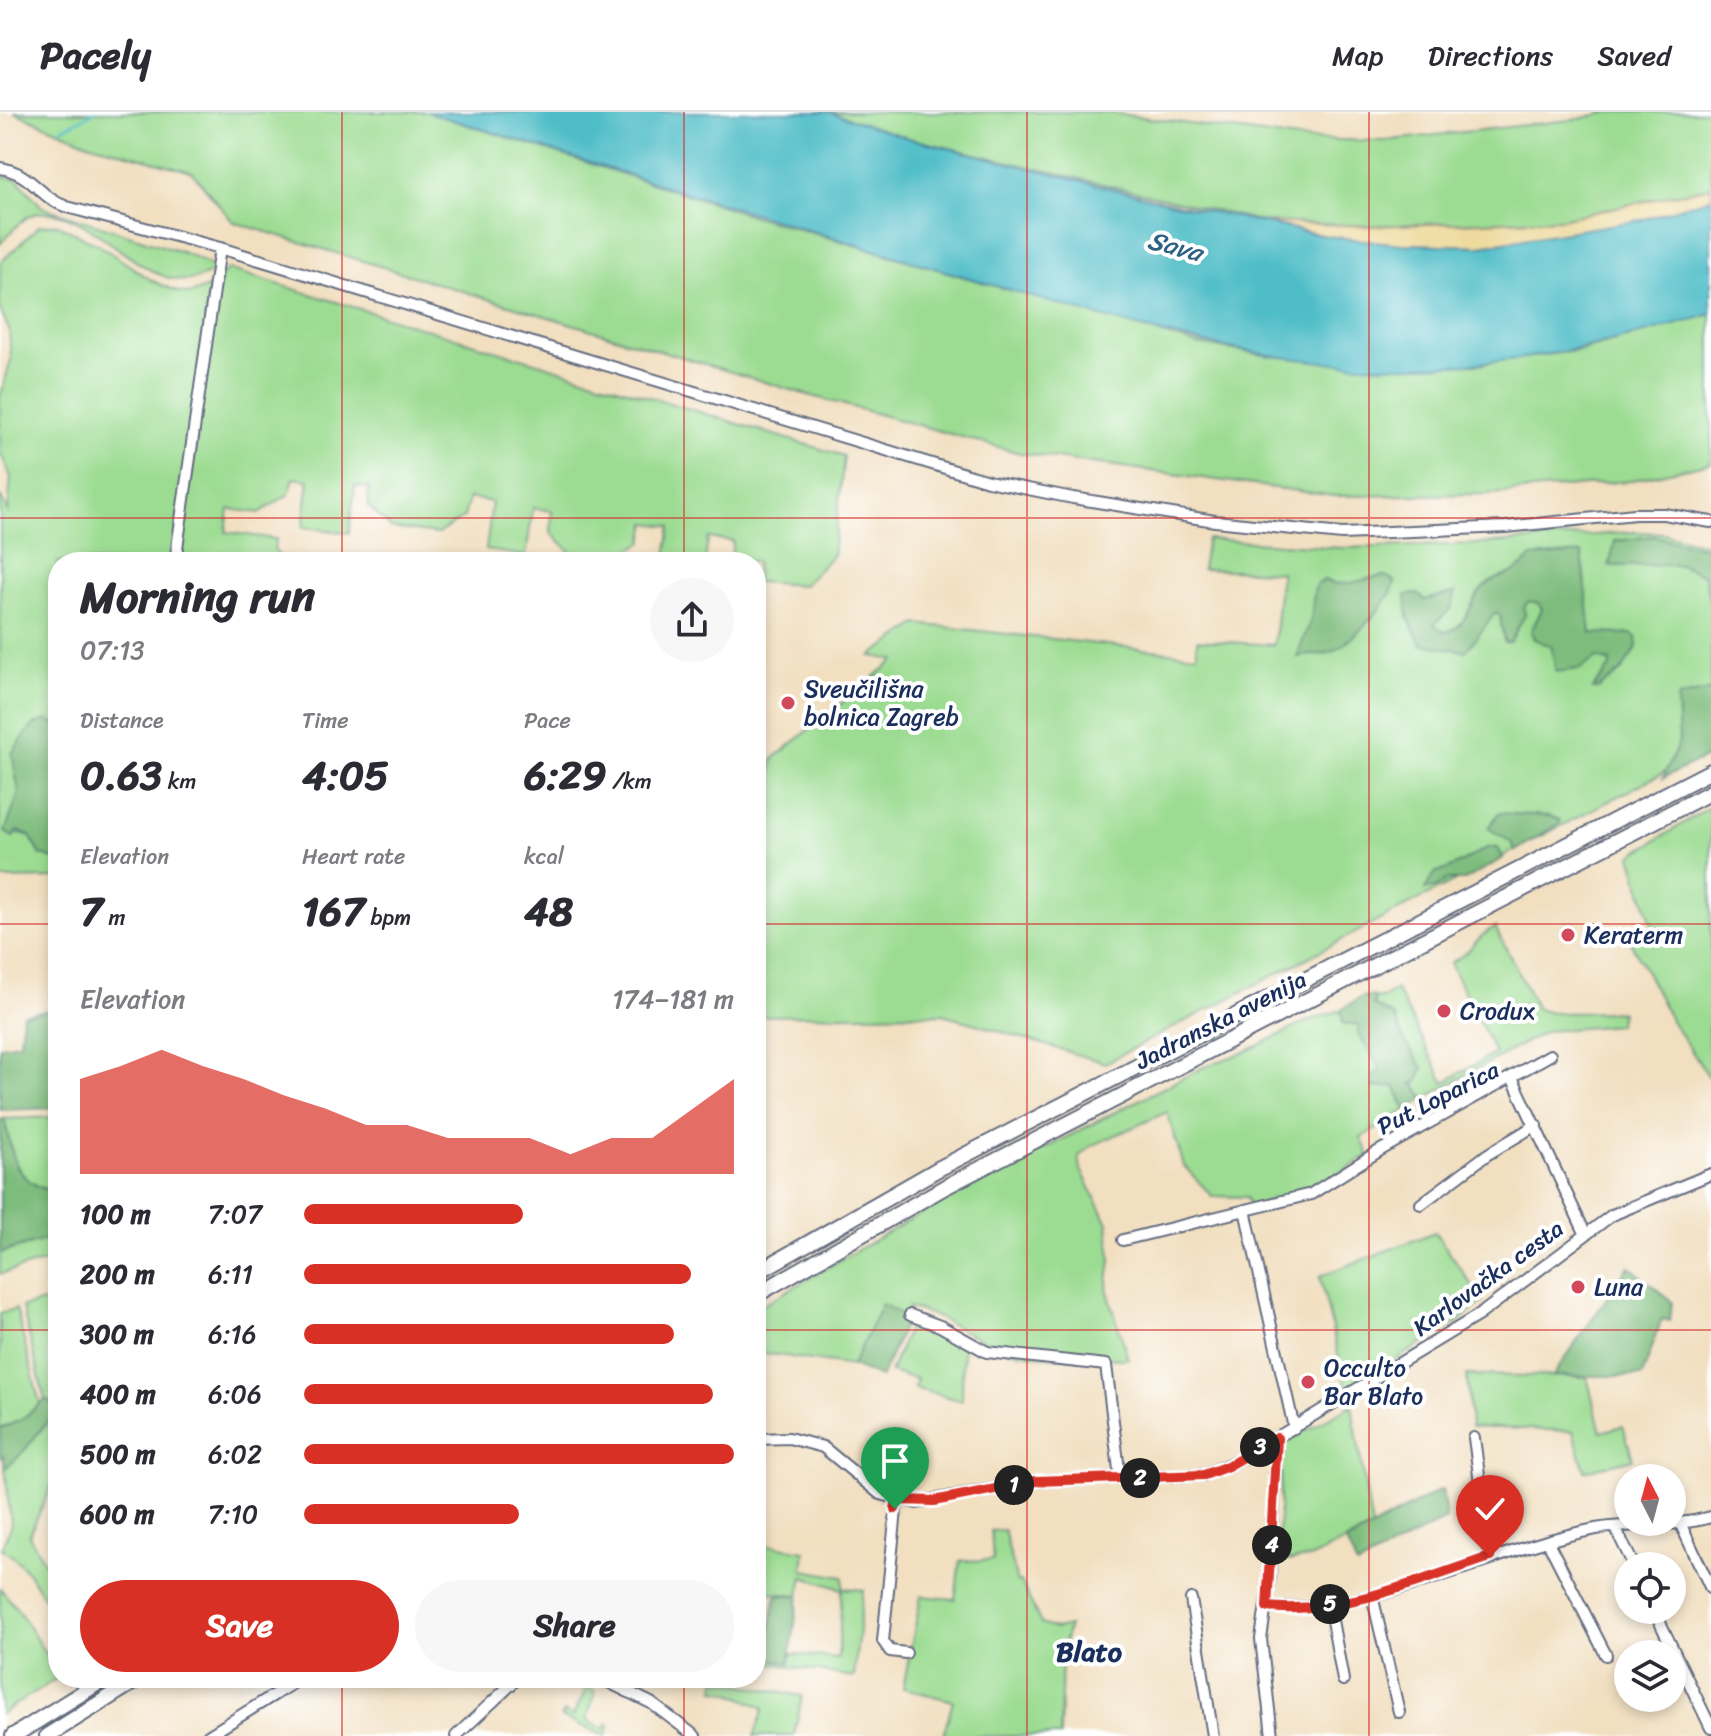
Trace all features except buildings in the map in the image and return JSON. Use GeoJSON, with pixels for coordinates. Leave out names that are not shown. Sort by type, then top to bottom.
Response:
{"type":"FeatureCollection","features":[{"type":"Feature","properties":{"kind":"main road","name":"Jadranska avenija"},"geometry":{"type":"LineString","coordinates":[[766,1267],[938,1169],[1711,771]]}},
{"type":"Feature","properties":{"kind":"main road","name":"Jadranska avenija"},"geometry":{"type":"LineString","coordinates":[[766,1289],[945,1187],[1711,792]]}},
{"type":"Feature","properties":{"kind":"main road"},"geometry":{"type":"LineString","coordinates":[[13,1736],[90,1688]]}},
{"type":"Feature","properties":{"kind":"main road"},"geometry":{"type":"LineString","coordinates":[[47,1736],[124,1688]]}},
{"type":"Feature","properties":{"kind":"street"},"geometry":{"type":"LineString","coordinates":[[0,168],[22,173],[55,203],[220,248],[988,481],[1215,521],[1342,534],[1506,527],[1635,514],[1664,514],[1711,522]]}},
{"type":"Feature","properties":{"kind":"street"},"geometry":{"type":"LineString","coordinates":[[176,552],[220,248]]}},
{"type":"Feature","properties":{"kind":"street"},"geometry":{"type":"LineString","coordinates":[[1512,1077],[1550,1055]]}},
{"type":"Feature","properties":{"kind":"street","name":"Put Loparica"},"geometry":{"type":"LineString","coordinates":[[1245,1210],[1311,1194],[1379,1151],[1512,1077],[1585,1233]]}},
{"type":"Feature","properties":{"kind":"street"},"geometry":{"type":"LineString","coordinates":[[1421,1204],[1488,1154],[1536,1125]]}},
{"type":"Feature","properties":{"kind":"street","name":"Karlovačka cesta"},"geometry":{"type":"LineString","coordinates":[[766,1439],[789,1438],[823,1447],[871,1487],[897,1500],[934,1501],[1036,1481],[1204,1475],[1228,1466],[1277,1438],[1479,1315],[1585,1233],[1640,1201],[1711,1174]]}},
{"type":"Feature","properties":{"kind":"street"},"geometry":{"type":"LineString","coordinates":[[1123,1240],[1245,1210],[1294,1428]]}},
{"type":"Feature","properties":{"kind":"street"},"geometry":{"type":"LineString","coordinates":[[910,1315],[940,1326],[987,1352],[1106,1365],[1120,1478]]}},
{"type":"Feature","properties":{"kind":"street"},"geometry":{"type":"LineString","coordinates":[[1272,1736],[1261,1639],[1267,1607],[1277,1438]]}},
{"type":"Feature","properties":{"kind":"street"},"geometry":{"type":"LineString","coordinates":[[1474,1438],[1490,1557]]}},
{"type":"Feature","properties":{"kind":"street"},"geometry":{"type":"LineString","coordinates":[[897,1500],[883,1641],[890,1651],[906,1653]]}},
{"type":"Feature","properties":{"kind":"street"},"geometry":{"type":"LineString","coordinates":[[1686,1524],[1711,1517]]}},
{"type":"Feature","properties":{"kind":"street"},"geometry":{"type":"LineString","coordinates":[[1267,1607],[1300,1610],[1372,1595],[1490,1557],[1614,1527]]}},
{"type":"Feature","properties":{"kind":"street"},"geometry":{"type":"LineString","coordinates":[[1686,1536],[1711,1589]]}},
{"type":"Feature","properties":{"kind":"street"},"geometry":{"type":"LineString","coordinates":[[1548,1542],[1606,1655]]}},
{"type":"Feature","properties":{"kind":"street"},"geometry":{"type":"LineString","coordinates":[[1372,1595],[1399,1712]]}},
{"type":"Feature","properties":{"kind":"street"},"geometry":{"type":"LineString","coordinates":[[1191,1599],[1213,1736]]}},
{"type":"Feature","properties":{"kind":"street"},"geometry":{"type":"LineString","coordinates":[[1329,1604],[1343,1680]]}},
{"type":"Feature","properties":{"kind":"street"},"geometry":{"type":"LineString","coordinates":[[1661,1624],[1711,1728]]}},
{"type":"Feature","properties":{"kind":"street"},"geometry":{"type":"LineString","coordinates":[[208,1736],[285,1688]]}},
{"type":"Feature","properties":{"kind":"street"},"geometry":{"type":"LineString","coordinates":[[456,1736],[507,1688]]}},
{"type":"Feature","properties":{"kind":"street"},"geometry":{"type":"LineString","coordinates":[[620,1688],[651,1703],[695,1736]]}},
{"type":"Feature","properties":{"kind":"green space"},"geometry":{"type":"Polygon","coordinates":[[[14,112],[427,112],[754,216],[1088,313],[1197,344],[1269,356],[1393,366],[1478,364],[1583,350],[1711,314],[1711,463],[1628,481],[1490,494],[1334,496],[1020,453],[801,393],[233,222],[192,172],[88,143],[14,112]]]}},
{"type":"Feature","properties":{"kind":"green space"},"geometry":{"type":"Polygon","coordinates":[[[829,112],[1105,112],[1298,139],[1383,141],[1579,119],[1609,112],[1711,112],[1711,187],[1561,219],[1371,226],[1264,222],[908,138],[829,112]]]}},
{"type":"Feature","properties":{"kind":"green space"},"geometry":{"type":"Polygon","coordinates":[[[0,176],[17,179],[42,207],[190,255],[212,266],[212,272],[190,280],[168,278],[146,268],[82,224],[60,215],[32,214],[0,244],[0,176]]]}},
{"type":"Feature","properties":{"kind":"green space"},"geometry":{"type":"Polygon","coordinates":[[[56,224],[97,244],[153,281],[178,292],[191,294],[210,286],[173,552],[48,552],[48,721],[5,832],[30,836],[41,855],[48,857],[48,878],[0,879],[0,496],[8,512],[11,477],[0,452],[0,397],[11,360],[9,329],[0,310],[0,263],[39,226],[56,224]]]}},
{"type":"Feature","properties":{"kind":"green space"},"geometry":{"type":"Polygon","coordinates":[[[228,269],[844,456],[833,555],[804,585],[766,583],[766,552],[732,552],[733,541],[708,538],[706,552],[667,552],[671,526],[647,523],[643,542],[626,552],[571,552],[551,533],[552,511],[533,508],[527,552],[499,552],[486,550],[492,502],[469,498],[464,517],[437,534],[391,528],[368,506],[369,488],[355,486],[349,533],[303,527],[309,480],[294,478],[289,494],[259,513],[229,509],[226,532],[276,539],[276,552],[181,552],[213,314],[221,276],[228,269]]]}},
{"type":"Feature","properties":{"kind":"green space"},"geometry":{"type":"Polygon","coordinates":[[[1634,532],[1663,533],[1711,546],[1711,748],[1105,1063],[943,1014],[766,1016],[766,820],[773,759],[895,660],[871,656],[917,624],[1197,655],[1197,640],[1274,645],[1281,572],[1202,569],[1207,539],[1342,548],[1481,544],[1634,532]]]}},
{"type":"Feature","properties":{"kind":"green space"},"geometry":{"type":"Polygon","coordinates":[[[1653,536],[1711,549],[1711,607],[1704,575],[1680,565],[1609,566],[1615,541],[1653,536]]]}},
{"type":"Feature","properties":{"kind":"green space"},"geometry":{"type":"Polygon","coordinates":[[[1582,553],[1591,633],[1631,634],[1636,637],[1637,647],[1622,670],[1598,689],[1592,689],[1610,667],[1610,662],[1597,658],[1580,669],[1556,672],[1551,646],[1534,639],[1531,631],[1542,609],[1538,603],[1529,601],[1524,606],[1525,615],[1510,642],[1504,642],[1500,616],[1496,612],[1466,651],[1421,644],[1408,618],[1406,595],[1418,594],[1425,600],[1456,592],[1451,609],[1434,624],[1444,632],[1451,630],[1462,622],[1485,585],[1520,568],[1531,557],[1582,553]]]}},
{"type":"Feature","properties":{"kind":"green space"},"geometry":{"type":"Polygon","coordinates":[[[1385,576],[1395,581],[1393,589],[1360,630],[1334,651],[1297,657],[1311,619],[1315,586],[1324,580],[1340,584],[1385,576]]]}},
{"type":"Feature","properties":{"kind":"green space"},"geometry":{"type":"Polygon","coordinates":[[[1711,690],[1711,755],[1663,778],[1679,742],[1677,698],[1711,690]]]}},
{"type":"Feature","properties":{"kind":"green space"},"geometry":{"type":"Polygon","coordinates":[[[48,721],[48,857],[41,855],[30,836],[18,831],[13,837],[5,832],[19,793],[12,753],[33,725],[48,721]]]}},
{"type":"Feature","properties":{"kind":"green space"},"geometry":{"type":"Polygon","coordinates":[[[1711,806],[1711,1025],[1708,1027],[1711,1080],[1672,1022],[1630,941],[1654,931],[1631,856],[1711,806]]]}},
{"type":"Feature","properties":{"kind":"green space"},"geometry":{"type":"Polygon","coordinates":[[[1499,813],[1550,816],[1560,820],[1560,823],[1515,851],[1511,842],[1488,828],[1499,813]]]}},
{"type":"Feature","properties":{"kind":"green space"},"geometry":{"type":"Polygon","coordinates":[[[1490,847],[1498,848],[1503,858],[1465,880],[1446,880],[1436,888],[1425,889],[1436,872],[1490,847]]]}},
{"type":"Feature","properties":{"kind":"green space"},"geometry":{"type":"Polygon","coordinates":[[[1495,927],[1537,1009],[1551,1013],[1621,1012],[1618,1025],[1546,1031],[1425,1098],[1412,1082],[1423,1068],[1403,1038],[1395,1017],[1373,1005],[1375,997],[1383,998],[1396,989],[1444,1082],[1495,1053],[1450,963],[1495,927]]]}},
{"type":"Feature","properties":{"kind":"green space"},"geometry":{"type":"Polygon","coordinates":[[[1362,997],[1375,997],[1373,1005],[1395,1017],[1403,1038],[1423,1068],[1417,1083],[1412,1083],[1425,1098],[1406,1110],[1395,1086],[1374,1088],[1374,1075],[1381,1070],[1358,1033],[1358,1024],[1343,1024],[1341,1010],[1362,997]]]}},
{"type":"Feature","properties":{"kind":"green space"},"geometry":{"type":"Polygon","coordinates":[[[48,1010],[48,1108],[0,1110],[0,1046],[20,1043],[23,1014],[48,1010]]]}},
{"type":"Feature","properties":{"kind":"green space"},"geometry":{"type":"Polygon","coordinates":[[[1341,1010],[1343,1024],[1358,1023],[1358,1033],[1395,1086],[1406,1110],[1361,1138],[1369,1155],[1321,1185],[1251,1206],[1246,1197],[1212,1196],[1184,1166],[1167,1112],[1091,1146],[1079,1156],[1081,1170],[1108,1223],[1111,1261],[1107,1288],[1128,1359],[1033,1355],[1004,1349],[921,1311],[908,1308],[907,1318],[882,1305],[852,1366],[766,1353],[766,1303],[932,1207],[1206,1066],[1245,1052],[1308,1021],[1341,1010]]]}},
{"type":"Feature","properties":{"kind":"green space"},"geometry":{"type":"Polygon","coordinates":[[[48,1117],[48,1190],[32,1183],[18,1167],[4,1119],[48,1117]]]}},
{"type":"Feature","properties":{"kind":"green space"},"geometry":{"type":"Polygon","coordinates":[[[4,1119],[14,1158],[23,1176],[48,1190],[48,1239],[0,1253],[0,1120],[4,1119]]]}},
{"type":"Feature","properties":{"kind":"green space"},"geometry":{"type":"Polygon","coordinates":[[[1435,1232],[1483,1301],[1457,1323],[1346,1389],[1320,1276],[1435,1232]]]}},
{"type":"Feature","properties":{"kind":"green space"},"geometry":{"type":"Polygon","coordinates":[[[48,1239],[48,1261],[0,1274],[0,1253],[48,1239]]]}},
{"type":"Feature","properties":{"kind":"green space"},"geometry":{"type":"Polygon","coordinates":[[[1629,1266],[1672,1302],[1670,1321],[1662,1319],[1642,1376],[1553,1376],[1629,1266]]]}},
{"type":"Feature","properties":{"kind":"green space"},"geometry":{"type":"Polygon","coordinates":[[[48,1301],[48,1401],[45,1400],[22,1307],[48,1301]]]}},
{"type":"Feature","properties":{"kind":"green space"},"geometry":{"type":"Polygon","coordinates":[[[882,1304],[907,1318],[881,1377],[852,1366],[882,1304]]]}},
{"type":"Feature","properties":{"kind":"green space"},"geometry":{"type":"Polygon","coordinates":[[[16,1309],[40,1404],[21,1420],[0,1429],[0,1313],[16,1309]]]}},
{"type":"Feature","properties":{"kind":"green space"},"geometry":{"type":"Polygon","coordinates":[[[912,1320],[932,1325],[963,1343],[962,1401],[914,1388],[917,1379],[890,1372],[912,1320]]]}},
{"type":"Feature","properties":{"kind":"green space"},"geometry":{"type":"Polygon","coordinates":[[[1467,1375],[1587,1377],[1601,1432],[1623,1426],[1633,1459],[1585,1471],[1573,1431],[1471,1427],[1467,1375]]]}},
{"type":"Feature","properties":{"kind":"green space"},"geometry":{"type":"Polygon","coordinates":[[[48,1400],[48,1422],[5,1468],[3,1456],[0,1457],[0,1429],[21,1420],[48,1400]]]}},
{"type":"Feature","properties":{"kind":"green space"},"geometry":{"type":"Polygon","coordinates":[[[1352,1405],[1372,1528],[1310,1558],[1277,1562],[1282,1444],[1352,1405]]]}},
{"type":"Feature","properties":{"kind":"green space"},"geometry":{"type":"Polygon","coordinates":[[[48,1422],[48,1493],[29,1536],[48,1568],[48,1604],[20,1563],[2,1549],[11,1524],[5,1468],[48,1422]]]}},
{"type":"Feature","properties":{"kind":"green space"},"geometry":{"type":"Polygon","coordinates":[[[1442,1489],[1446,1519],[1357,1566],[1346,1542],[1442,1489]]]}},
{"type":"Feature","properties":{"kind":"green space"},"geometry":{"type":"Polygon","coordinates":[[[1004,1530],[1017,1583],[1021,1582],[1041,1624],[1055,1629],[1069,1626],[1062,1649],[1060,1736],[943,1736],[953,1701],[903,1688],[921,1596],[955,1599],[960,1561],[993,1560],[991,1531],[1004,1530]]]}},
{"type":"Feature","properties":{"kind":"green space"},"geometry":{"type":"Polygon","coordinates":[[[766,1545],[805,1551],[803,1570],[843,1577],[843,1588],[863,1590],[854,1677],[766,1663],[766,1658],[789,1663],[791,1654],[838,1658],[842,1589],[803,1577],[799,1595],[766,1593],[766,1545]]]}},
{"type":"Feature","properties":{"kind":"green space"},"geometry":{"type":"Polygon","coordinates":[[[0,1588],[19,1611],[48,1658],[48,1684],[0,1714],[0,1588]]]}},
{"type":"Feature","properties":{"kind":"green space"},"geometry":{"type":"Polygon","coordinates":[[[799,1595],[789,1663],[766,1658],[776,1596],[799,1595]]]}},
{"type":"Feature","properties":{"kind":"green space"},"geometry":{"type":"Polygon","coordinates":[[[584,1688],[596,1692],[586,1720],[604,1729],[607,1724],[610,1726],[606,1736],[561,1717],[564,1712],[573,1716],[586,1690],[584,1688]]]}},
{"type":"Feature","properties":{"kind":"green space"},"geometry":{"type":"Polygon","coordinates":[[[759,1688],[802,1696],[794,1736],[754,1736],[764,1708],[729,1692],[715,1690],[759,1688]]]}},
{"type":"Feature","properties":{"kind":"sand"},"geometry":{"type":"Polygon","coordinates":[[[1711,187],[1711,198],[1641,220],[1481,246],[1401,244],[1326,236],[1264,222],[1371,226],[1561,219],[1711,187]]]}},
{"type":"Feature","properties":{"kind":"water","name":"Sava"},"geometry":{"type":"Polygon","coordinates":[[[427,112],[829,112],[908,138],[1179,205],[1326,236],[1401,244],[1481,246],[1641,220],[1711,198],[1711,314],[1634,336],[1517,359],[1397,366],[1287,358],[1180,337],[1075,309],[427,112]]]}},
{"type":"Feature","properties":{"kind":"waterway"},"geometry":{"type":"LineString","coordinates":[[62,129],[94,112]]}},
{"type":"Feature","properties":{"kind":"place","name":"Sveučilišna bolnica Zagreb"},"geometry":{"type":"Point","coordinates":[788,703]}},
{"type":"Feature","properties":{"kind":"place","name":"Keraterm"},"geometry":{"type":"Point","coordinates":[1568,935]}},
{"type":"Feature","properties":{"kind":"place","name":"Crodux"},"geometry":{"type":"Point","coordinates":[1444,1011]}},
{"type":"Feature","properties":{"kind":"place","name":"Luna"},"geometry":{"type":"Point","coordinates":[1578,1287]}},
{"type":"Feature","properties":{"kind":"place","name":"Occulto Bar Blato"},"geometry":{"type":"Point","coordinates":[1308,1382]}},
{"type":"Feature","properties":{"kind":"district","name":"Blato"},"geometry":{"type":"Point","coordinates":[1089,1651]}},
{"type":"Feature","properties":{"kind":"route"},"geometry":{"type":"LineString","coordinates":[[895,1509],[897,1500],[916,1503],[934,1501],[1036,1481],[1204,1475],[1228,1466],[1277,1438],[1267,1607],[1300,1610],[1372,1595],[1490,1557]]}}]}
